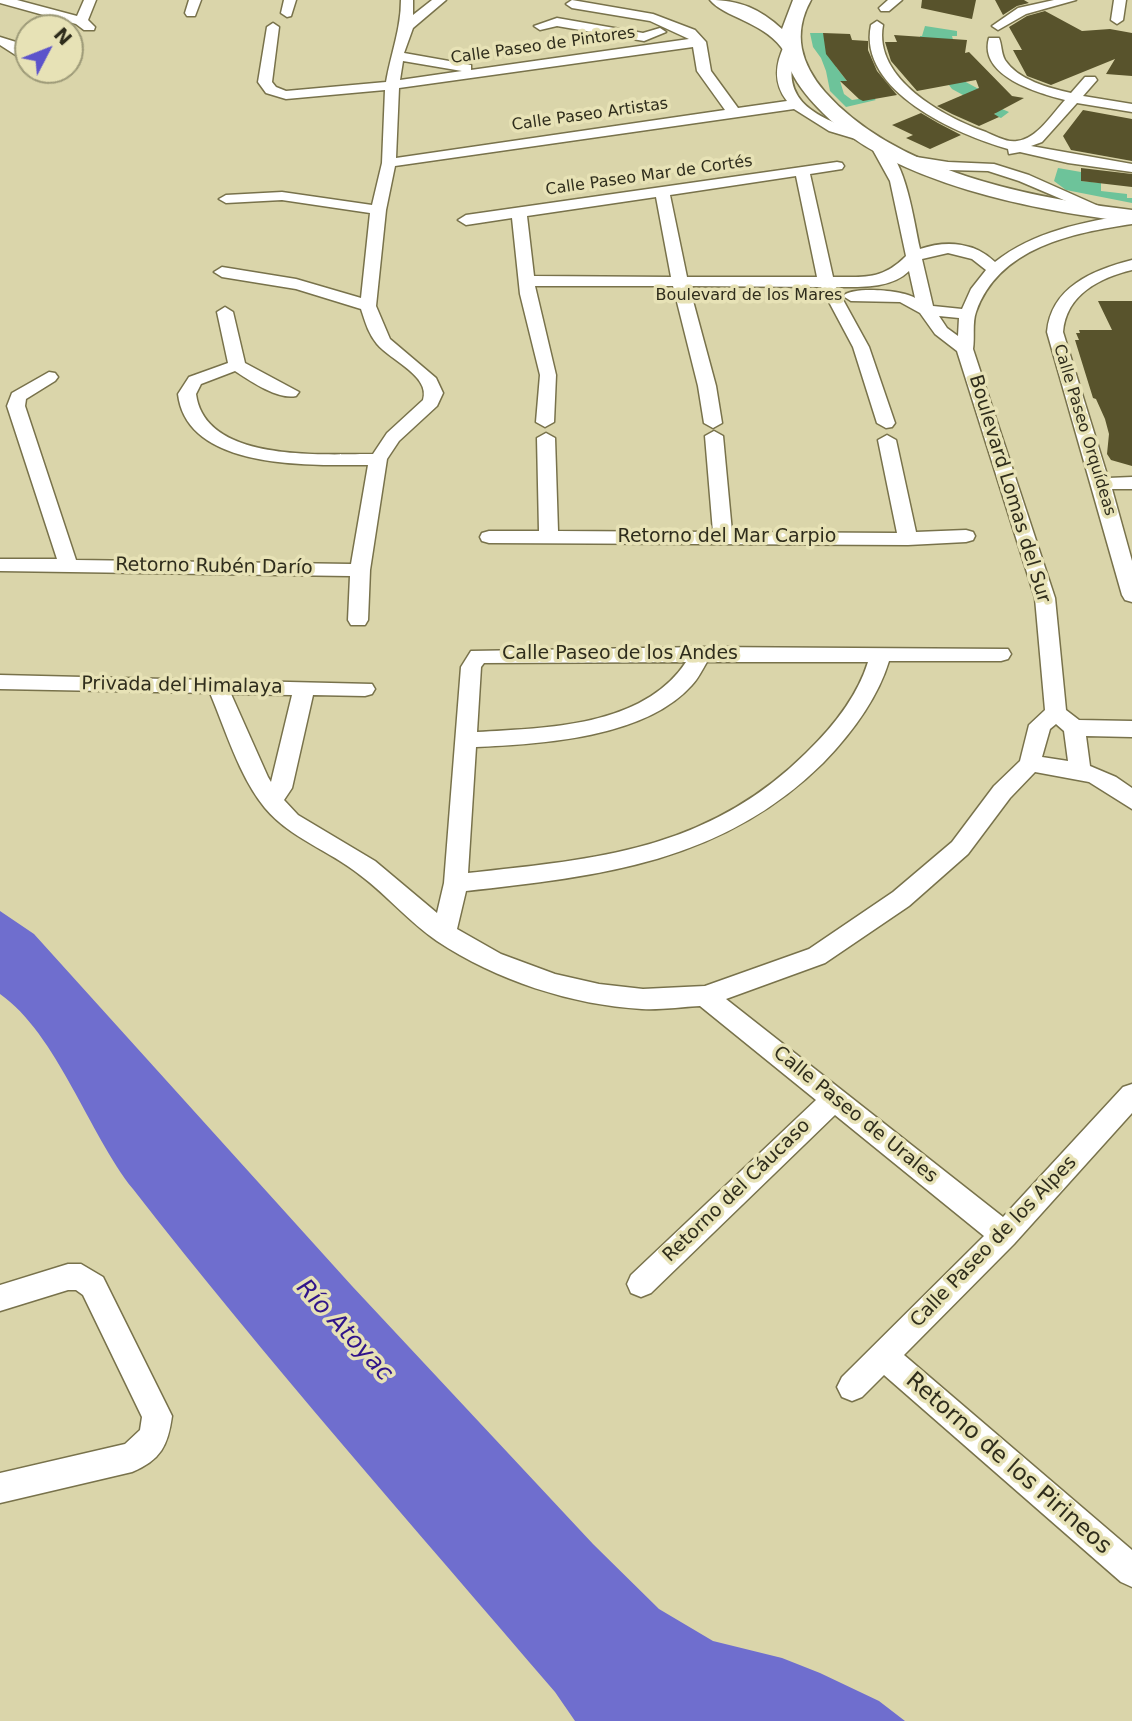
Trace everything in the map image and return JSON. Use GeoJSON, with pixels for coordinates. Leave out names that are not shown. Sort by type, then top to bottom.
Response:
{"type":"FeatureCollection","features":[{"type":"Feature","properties":{"kind":"street"},"geometry":{"type":"LineString","coordinates":[[3,0],[85,24],[90,0]]}},
{"type":"Feature","properties":{"kind":"street"},"geometry":{"type":"LineString","coordinates":[[358,620],[360,570],[377,459],[393,437],[431,402],[434,393],[430,382],[384,342],[376,330],[368,306],[378,210],[399,149],[392,85],[397,56],[407,26],[407,0]]}},
{"type":"Feature","properties":{"kind":"street"},"geometry":{"type":"LineString","coordinates":[[407,26],[440,0]]}},
{"type":"Feature","properties":{"kind":"street"},"geometry":{"type":"LineString","coordinates":[[720,0],[742,0]]}},
{"type":"Feature","properties":{"kind":"street"},"geometry":{"type":"LineString","coordinates":[[720,0],[763,21],[790,46]]}},
{"type":"Feature","properties":{"kind":"street"},"geometry":{"type":"LineString","coordinates":[[802,0],[790,27],[790,46],[797,69],[812,92],[835,114],[872,142]]}},
{"type":"Feature","properties":{"kind":"street"},"geometry":{"type":"LineString","coordinates":[[998,26],[1022,11],[1070,0]]}},
{"type":"Feature","properties":{"kind":"street"},"geometry":{"type":"LineString","coordinates":[[1113,0],[1132,3]]}},
{"type":"Feature","properties":{"kind":"street"},"geometry":{"type":"LineString","coordinates":[[1117,20],[1120,0]]}},
{"type":"Feature","properties":{"kind":"street"},"geometry":{"type":"LineString","coordinates":[[557,22],[570,2]]}},
{"type":"Feature","properties":{"kind":"street","name":"Calle Paseo de Pintores"},"geometry":{"type":"LineString","coordinates":[[570,2],[653,18],[690,33],[699,42]]}},
{"type":"Feature","properties":{"kind":"street"},"geometry":{"type":"LineString","coordinates":[[540,26],[557,22],[650,37],[669,25]]}},
{"type":"Feature","properties":{"kind":"street"},"geometry":{"type":"LineString","coordinates":[[877,25],[872,44],[879,60],[897,84],[920,105],[957,125],[1018,146],[1037,145],[1132,168]]}},
{"type":"Feature","properties":{"kind":"street","name":"Calle Paseo de Pintores"},"geometry":{"type":"LineString","coordinates":[[273,27],[265,82],[267,88],[275,93],[295,95],[392,85],[699,42]]}},
{"type":"Feature","properties":{"kind":"street"},"geometry":{"type":"LineString","coordinates":[[994,41],[997,58],[1007,69],[1027,82],[1074,99],[1132,108]]}},
{"type":"Feature","properties":{"kind":"street"},"geometry":{"type":"LineString","coordinates":[[699,42],[704,71],[728,106]]}},
{"type":"Feature","properties":{"kind":"street"},"geometry":{"type":"LineString","coordinates":[[790,46],[781,63],[781,81],[786,92],[797,104],[830,126],[910,160],[995,190],[1132,217]]}},
{"type":"Feature","properties":{"kind":"street"},"geometry":{"type":"LineString","coordinates":[[397,56],[490,72]]}},
{"type":"Feature","properties":{"kind":"street"},"geometry":{"type":"LineString","coordinates":[[1024,178],[1026,166],[1037,145],[1090,80]]}},
{"type":"Feature","properties":{"kind":"street","name":"Calle Paseo Artistas"},"geometry":{"type":"LineString","coordinates":[[399,149],[582,129],[728,106],[786,92]]}},
{"type":"Feature","properties":{"kind":"street","name":"Calle Paseo Artistas"},"geometry":{"type":"LineString","coordinates":[[728,106],[797,104]]}},
{"type":"Feature","properties":{"kind":"street","name":"Calle Paseo Artistas"},"geometry":{"type":"LineString","coordinates":[[399,149],[554,133]]}},
{"type":"Feature","properties":{"kind":"street","name":"Boulevard Lomas del Sur"},"geometry":{"type":"LineString","coordinates":[[872,142],[888,162],[897,181],[926,310],[941,331],[965,349]]}},
{"type":"Feature","properties":{"kind":"street"},"geometry":{"type":"LineString","coordinates":[[989,167],[1005,160],[1018,146]]}},
{"type":"Feature","properties":{"kind":"street"},"geometry":{"type":"LineString","coordinates":[[910,160],[948,166],[989,167],[1024,178],[1071,200],[1111,214]]}},
{"type":"Feature","properties":{"kind":"street","name":"Calle Paseo Mar de Cortés"},"geometry":{"type":"LineString","coordinates":[[466,220],[836,166]]}},
{"type":"Feature","properties":{"kind":"street"},"geometry":{"type":"LineString","coordinates":[[802,171],[830,290],[861,347],[887,432],[908,538]]}},
{"type":"Feature","properties":{"kind":"street"},"geometry":{"type":"LineString","coordinates":[[662,192],[682,289],[707,386],[723,537]]}},
{"type":"Feature","properties":{"kind":"street"},"geometry":{"type":"LineString","coordinates":[[226,199],[296,197],[378,210]]}},
{"type":"Feature","properties":{"kind":"street"},"geometry":{"type":"LineString","coordinates":[[519,212],[527,288],[548,375],[546,430],[550,537]]}},
{"type":"Feature","properties":{"kind":"street","name":"Boulevard Lomas del Sur"},"geometry":{"type":"LineString","coordinates":[[1056,713],[1045,598],[965,349],[967,314],[993,270],[1012,254],[1080,227],[1132,217]]}},
{"type":"Feature","properties":{"kind":"street"},"geometry":{"type":"LineString","coordinates":[[916,256],[932,250],[959,249],[978,255],[993,270]]}},
{"type":"Feature","properties":{"kind":"street","name":"Boulevard de los Mares"},"geometry":{"type":"LineString","coordinates":[[830,290],[892,277],[916,256]]}},
{"type":"Feature","properties":{"kind":"street","name":"Calle Paseo Orquídeas"},"geometry":{"type":"LineString","coordinates":[[1132,265],[1098,276],[1079,288],[1063,302],[1054,318],[1055,332],[1132,595]]}},
{"type":"Feature","properties":{"kind":"street"},"geometry":{"type":"LineString","coordinates":[[222,272],[298,283],[334,292],[368,306]]}},
{"type":"Feature","properties":{"kind":"street","name":"Boulevard de los Mares"},"geometry":{"type":"LineString","coordinates":[[527,288],[830,290],[892,296],[926,310],[967,314]]}},
{"type":"Feature","properties":{"kind":"street"},"geometry":{"type":"LineString","coordinates":[[225,312],[237,365],[257,378],[290,392]]}},
{"type":"Feature","properties":{"kind":"street"},"geometry":{"type":"LineString","coordinates":[[237,365],[195,381],[187,394],[191,414],[209,433],[244,449],[290,460],[377,459]]}},
{"type":"Feature","properties":{"kind":"street"},"geometry":{"type":"LineString","coordinates":[[49,377],[18,397],[16,406],[68,565]]}},
{"type":"Feature","properties":{"kind":"street"},"geometry":{"type":"LineString","coordinates":[[1101,484],[1132,483]]}},
{"type":"Feature","properties":{"kind":"street","name":"Retorno del Mar Carpio"},"geometry":{"type":"LineString","coordinates":[[489,537],[966,536]]}},
{"type":"Feature","properties":{"kind":"street","name":"Retorno Rubén Darío"},"geometry":{"type":"LineString","coordinates":[[0,565],[360,570]]}},
{"type":"Feature","properties":{"kind":"street"},"geometry":{"type":"LineString","coordinates":[[464,740],[542,735],[592,728],[618,719],[665,697],[685,680],[702,654]]}},
{"type":"Feature","properties":{"kind":"street"},"geometry":{"type":"LineString","coordinates":[[456,883],[547,873],[646,856],[723,825],[778,789],[818,756],[850,718],[869,687],[881,654]]}},
{"type":"Feature","properties":{"kind":"street","name":"Calle Paseo de los Andes"},"geometry":{"type":"LineString","coordinates":[[444,933],[456,883],[471,667],[478,656],[1001,654]]}},
{"type":"Feature","properties":{"kind":"street","name":"Privada del Himalaya"},"geometry":{"type":"LineString","coordinates":[[0,682],[365,689]]}},
{"type":"Feature","properties":{"kind":"street"},"geometry":{"type":"LineString","coordinates":[[217,686],[258,779],[271,800],[290,821],[368,867],[444,933],[493,961],[553,984],[599,994],[643,999],[705,996],[817,956],[901,899],[960,848],[1002,792],[1030,764],[1040,725],[1056,713],[1075,735],[1080,769]]}},
{"type":"Feature","properties":{"kind":"street"},"geometry":{"type":"LineString","coordinates":[[271,800],[281,788],[304,688]]}},
{"type":"Feature","properties":{"kind":"street"},"geometry":{"type":"LineString","coordinates":[[1075,735],[1132,729]]}},
{"type":"Feature","properties":{"kind":"street"},"geometry":{"type":"LineString","coordinates":[[1075,735],[1132,743]]}},
{"type":"Feature","properties":{"kind":"street"},"geometry":{"type":"LineString","coordinates":[[1030,764],[1080,769],[1103,778],[1132,801]]}},
{"type":"Feature","properties":{"kind":"street","name":"Calle Paseo de Urales"},"geometry":{"type":"LineString","coordinates":[[705,996],[1004,1235]]}},
{"type":"Feature","properties":{"kind":"street","name":"Calle Paseo de los Alpes"},"geometry":{"type":"LineString","coordinates":[[852,1387],[1004,1235],[1132,1095]]}},
{"type":"Feature","properties":{"kind":"street","name":"Retorno del Cáucaso"},"geometry":{"type":"LineString","coordinates":[[641,1284],[834,1099]]}},
{"type":"Feature","properties":{"kind":"street"},"geometry":{"type":"LineString","coordinates":[[0,1298],[68,1277],[81,1277],[93,1286],[157,1416],[154,1438],[132,1457],[0,1488]]}},
{"type":"Feature","properties":{"kind":"street","name":"Retorno de los Pirineos"},"geometry":{"type":"LineString","coordinates":[[884,1356],[1132,1571]]}},
{"type":"Feature","properties":{"kind":"green space"},"geometry":{"type":"Polygon","coordinates":[[[925,26],[957,31],[957,36],[952,36],[964,81],[986,93],[1002,109],[1009,112],[1001,118],[993,115],[996,113],[952,89],[921,48],[920,36],[925,26]]]}},
{"type":"Feature","properties":{"kind":"green space"},"geometry":{"type":"Polygon","coordinates":[[[810,33],[823,33],[834,64],[855,64],[836,67],[847,81],[840,81],[844,94],[852,100],[872,97],[876,100],[846,107],[830,91],[826,71],[813,47],[810,33]]]}},
{"type":"Feature","properties":{"kind":"green space"},"geometry":{"type":"Polygon","coordinates":[[[1058,168],[1081,172],[1081,181],[1101,183],[1101,191],[1127,194],[1127,198],[1132,198],[1132,203],[1066,190],[1054,181],[1058,168]]]}},
{"type":"Feature","properties":{"kind":"water","name":"Río Atoyac"},"geometry":{"type":"Polygon","coordinates":[[[0,911],[34,934],[352,1286],[593,1544],[659,1609],[713,1641],[782,1658],[820,1673],[879,1701],[905,1721],[575,1721],[555,1692],[341,1443],[133,1189],[39,1034],[0,994],[0,911]]]}},
{"type":"Feature","properties":{"kind":"building"},"geometry":{"type":"Polygon","coordinates":[[[922,0],[976,0],[972,19],[921,8],[922,0]]]}},
{"type":"Feature","properties":{"kind":"building"},"geometry":{"type":"Polygon","coordinates":[[[995,0],[1024,0],[1029,3],[1017,6],[1003,15],[995,0]]]}},
{"type":"Feature","properties":{"kind":"building"},"geometry":{"type":"Polygon","coordinates":[[[1045,11],[1082,31],[1110,29],[1132,33],[1132,76],[1106,74],[1115,59],[1051,85],[1027,76],[1013,50],[1022,50],[1009,27],[1027,16],[1045,11]]]}},
{"type":"Feature","properties":{"kind":"building"},"geometry":{"type":"Polygon","coordinates":[[[823,33],[850,34],[852,40],[868,41],[868,50],[877,71],[897,95],[863,101],[859,99],[840,81],[847,81],[826,54],[823,33]]]}},
{"type":"Feature","properties":{"kind":"building"},"geometry":{"type":"Polygon","coordinates":[[[894,35],[967,40],[965,53],[969,52],[1012,96],[1024,98],[994,114],[999,117],[979,126],[952,114],[937,106],[979,88],[976,80],[917,91],[891,61],[885,42],[897,42],[894,35]]]}},
{"type":"Feature","properties":{"kind":"building"},"geometry":{"type":"Polygon","coordinates":[[[1083,110],[1132,119],[1132,161],[1071,150],[1063,136],[1083,110]]]}},
{"type":"Feature","properties":{"kind":"building"},"geometry":{"type":"Polygon","coordinates":[[[921,113],[961,135],[930,149],[906,138],[913,135],[892,125],[921,113]]]}},
{"type":"Feature","properties":{"kind":"building"},"geometry":{"type":"Polygon","coordinates":[[[1081,168],[1132,174],[1132,187],[1081,181],[1081,168]]]}},
{"type":"Feature","properties":{"kind":"building"},"geometry":{"type":"Polygon","coordinates":[[[1098,301],[1132,301],[1132,466],[1111,460],[1107,454],[1109,434],[1105,419],[1096,399],[1093,398],[1075,340],[1079,340],[1076,333],[1080,333],[1079,330],[1112,330],[1098,301]]]}}]}
